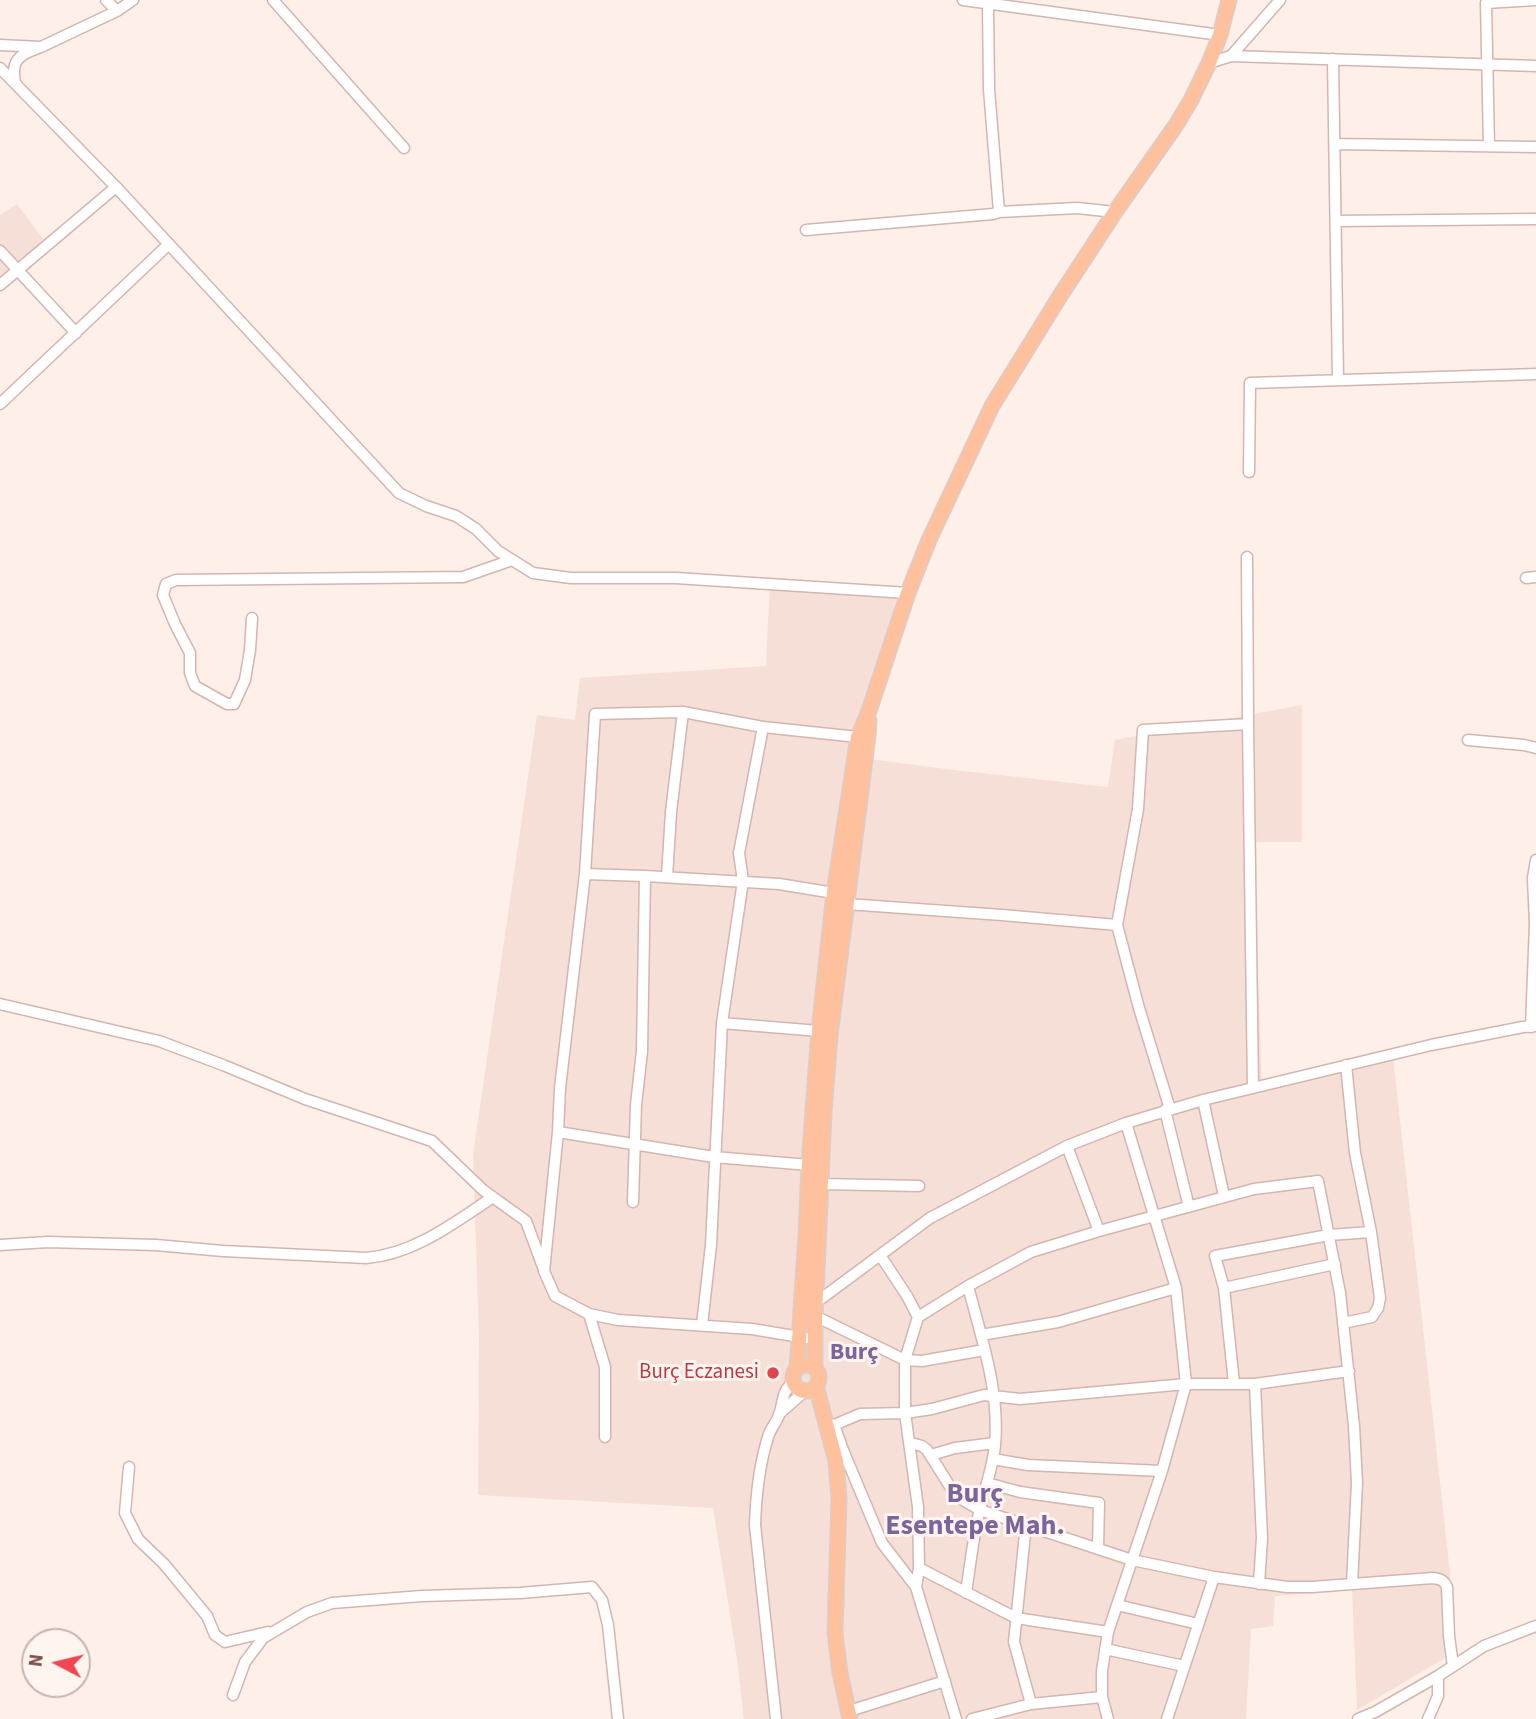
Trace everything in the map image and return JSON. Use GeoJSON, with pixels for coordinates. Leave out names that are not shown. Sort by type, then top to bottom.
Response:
{"type":"FeatureCollection","features":[{"type":"Feature","properties":{"kind":"main road"},"geometry":{"type":"LineString","coordinates":[[869,711],[868,736],[842,913],[820,1031],[809,1165],[810,1312],[815,1339],[815,1368],[819,1379],[811,1388],[798,1388],[795,1375],[799,1338],[810,1312],[830,1036],[842,913],[834,893],[858,737],[929,540],[992,406],[1060,296],[1191,100],[1220,35],[1229,0]]}},
{"type":"Feature","properties":{"kind":"main road"},"geometry":{"type":"LineString","coordinates":[[795,1375],[800,1367],[807,1365],[815,1368]]}},
{"type":"Feature","properties":{"kind":"main road"},"geometry":{"type":"LineString","coordinates":[[811,1388],[830,1424],[836,1461],[839,1499],[835,1633],[840,1673],[850,1715]]}},
{"type":"Feature","properties":{"kind":"street"},"geometry":{"type":"LineString","coordinates":[[106,0],[117,11]]}},
{"type":"Feature","properties":{"kind":"street"},"geometry":{"type":"LineString","coordinates":[[15,83],[12,70],[19,57],[117,11],[133,0]]}},
{"type":"Feature","properties":{"kind":"street"},"geometry":{"type":"LineString","coordinates":[[273,0],[404,148]]}},
{"type":"Feature","properties":{"kind":"street"},"geometry":{"type":"LineString","coordinates":[[963,0],[988,4],[1038,5],[1220,35]]}},
{"type":"Feature","properties":{"kind":"street"},"geometry":{"type":"LineString","coordinates":[[1231,56],[1280,0]]}},
{"type":"Feature","properties":{"kind":"street"},"geometry":{"type":"LineString","coordinates":[[1489,146],[1486,3],[1536,0]]}},
{"type":"Feature","properties":{"kind":"street"},"geometry":{"type":"LineString","coordinates":[[988,4],[989,89],[999,212]]}},
{"type":"Feature","properties":{"kind":"street"},"geometry":{"type":"LineString","coordinates":[[0,45],[40,47]]}},
{"type":"Feature","properties":{"kind":"street"},"geometry":{"type":"LineString","coordinates":[[1209,63],[1231,56],[1536,66]]}},
{"type":"Feature","properties":{"kind":"street"},"geometry":{"type":"LineString","coordinates":[[1333,59],[1338,380]]}},
{"type":"Feature","properties":{"kind":"street"},"geometry":{"type":"LineString","coordinates":[[0,68],[116,187],[400,493],[426,506],[456,516],[476,529],[498,551],[533,573],[571,578],[676,578],[908,593]]}},
{"type":"Feature","properties":{"kind":"street"},"geometry":{"type":"LineString","coordinates":[[1335,144],[1536,147]]}},
{"type":"Feature","properties":{"kind":"street"},"geometry":{"type":"LineString","coordinates":[[0,285],[116,187]]}},
{"type":"Feature","properties":{"kind":"street"},"geometry":{"type":"LineString","coordinates":[[806,230],[999,212],[1077,208],[1115,212]]}},
{"type":"Feature","properties":{"kind":"street"},"geometry":{"type":"LineString","coordinates":[[1336,221],[1536,219]]}},
{"type":"Feature","properties":{"kind":"street"},"geometry":{"type":"LineString","coordinates":[[1,401],[169,244]]}},
{"type":"Feature","properties":{"kind":"street"},"geometry":{"type":"LineString","coordinates":[[0,251],[75,333]]}},
{"type":"Feature","properties":{"kind":"street"},"geometry":{"type":"LineString","coordinates":[[1249,472],[1250,383],[1536,374]]}},
{"type":"Feature","properties":{"kind":"street"},"geometry":{"type":"LineString","coordinates":[[1247,557],[1253,1088]]}},
{"type":"Feature","properties":{"kind":"street"},"geometry":{"type":"LineString","coordinates":[[252,618],[245,680],[234,704],[228,704],[195,686],[190,673],[190,653],[163,595],[166,584],[176,580],[463,577],[512,560]]}},
{"type":"Feature","properties":{"kind":"street"},"geometry":{"type":"LineString","coordinates":[[544,1271],[560,1088],[585,874],[595,714],[683,712],[763,727],[858,737]]}},
{"type":"Feature","properties":{"kind":"street"},"geometry":{"type":"LineString","coordinates":[[667,877],[671,812],[683,712]]}},
{"type":"Feature","properties":{"kind":"street"},"geometry":{"type":"LineString","coordinates":[[1189,1208],[1167,1110],[1117,925],[1138,809],[1143,730],[1248,724]]}},
{"type":"Feature","properties":{"kind":"street"},"geometry":{"type":"LineString","coordinates":[[702,1325],[711,1245],[722,1023],[743,881],[739,853],[763,727]]}},
{"type":"Feature","properties":{"kind":"street"},"geometry":{"type":"LineString","coordinates":[[1468,740],[1536,748]]}},
{"type":"Feature","properties":{"kind":"street"},"geometry":{"type":"LineString","coordinates":[[984,1350],[922,1362],[905,1360],[810,1312],[930,1218],[1067,1146],[1126,1123],[1203,1100],[1430,1045],[1534,1026],[1533,878],[1536,860]]}},
{"type":"Feature","properties":{"kind":"street"},"geometry":{"type":"LineString","coordinates":[[585,874],[743,881],[834,893]]}},
{"type":"Feature","properties":{"kind":"street"},"geometry":{"type":"LineString","coordinates":[[633,1202],[636,1105],[642,1051],[645,876]]}},
{"type":"Feature","properties":{"kind":"street"},"geometry":{"type":"LineString","coordinates":[[842,913],[1002,915],[1117,925]]}},
{"type":"Feature","properties":{"kind":"street"},"geometry":{"type":"LineString","coordinates":[[0,1004],[159,1041],[305,1100],[432,1141],[483,1190],[526,1220],[555,1296],[589,1314],[618,1320],[752,1329],[815,1339]]}},
{"type":"Feature","properties":{"kind":"street"},"geometry":{"type":"LineString","coordinates":[[722,1023],[820,1031]]}},
{"type":"Feature","properties":{"kind":"street"},"geometry":{"type":"LineString","coordinates":[[1343,1323],[1372,1317],[1380,1298],[1371,1232],[1357,1164],[1346,1065]]}},
{"type":"Feature","properties":{"kind":"street"},"geometry":{"type":"LineString","coordinates":[[1203,1100],[1224,1196]]}},
{"type":"Feature","properties":{"kind":"street"},"geometry":{"type":"LineString","coordinates":[[1108,1719],[1102,1697],[1102,1671],[1108,1632],[1162,1471],[1185,1384],[1176,1288],[1126,1123]]}},
{"type":"Feature","properties":{"kind":"street"},"geometry":{"type":"LineString","coordinates":[[558,1132],[714,1157],[809,1165]]}},
{"type":"Feature","properties":{"kind":"street"},"geometry":{"type":"LineString","coordinates":[[1067,1146],[1099,1231]]}},
{"type":"Feature","properties":{"kind":"street"},"geometry":{"type":"LineString","coordinates":[[916,1587],[919,1568],[918,1507],[905,1413],[905,1360],[918,1317],[1031,1252],[1224,1196],[1254,1189],[1318,1181],[1335,1265],[1354,1426],[1357,1483],[1352,1584]]}},
{"type":"Feature","properties":{"kind":"street"},"geometry":{"type":"LineString","coordinates":[[821,1184],[919,1186]]}},
{"type":"Feature","properties":{"kind":"street"},"geometry":{"type":"LineString","coordinates":[[0,1245],[48,1242],[156,1245],[223,1251],[379,1257],[431,1237],[493,1198]]}},
{"type":"Feature","properties":{"kind":"street"},"geometry":{"type":"LineString","coordinates":[[530,1234],[549,1214]]}},
{"type":"Feature","properties":{"kind":"street"},"geometry":{"type":"LineString","coordinates":[[1234,1383],[1224,1287],[1215,1256],[1329,1235],[1371,1232]]}},
{"type":"Feature","properties":{"kind":"street"},"geometry":{"type":"LineString","coordinates":[[880,1255],[918,1317]]}},
{"type":"Feature","properties":{"kind":"street"},"geometry":{"type":"LineString","coordinates":[[1224,1287],[1335,1265]]}},
{"type":"Feature","properties":{"kind":"street"},"geometry":{"type":"LineString","coordinates":[[966,1592],[979,1510],[995,1443],[994,1397],[968,1286]]}},
{"type":"Feature","properties":{"kind":"street"},"geometry":{"type":"LineString","coordinates":[[981,1335],[1058,1321],[1176,1288]]}},
{"type":"Feature","properties":{"kind":"street"},"geometry":{"type":"LineString","coordinates":[[589,1314],[604,1367],[605,1437]]}},
{"type":"Feature","properties":{"kind":"street"},"geometry":{"type":"LineString","coordinates":[[957,1719],[916,1587],[882,1543],[830,1424],[860,1414],[905,1413],[932,1409],[984,1395],[1020,1399],[1185,1384],[1255,1384],[1349,1371]]}},
{"type":"Feature","properties":{"kind":"street"},"geometry":{"type":"LineString","coordinates":[[776,1719],[755,1525],[756,1495],[770,1431],[779,1414],[785,1392],[795,1375]]}},
{"type":"Feature","properties":{"kind":"street"},"geometry":{"type":"LineString","coordinates":[[1255,1384],[1262,1538],[1259,1584]]}},
{"type":"Feature","properties":{"kind":"street"},"geometry":{"type":"LineString","coordinates":[[779,1414],[811,1388]]}},
{"type":"Feature","properties":{"kind":"street"},"geometry":{"type":"LineString","coordinates":[[911,1443],[922,1446],[931,1455],[956,1496],[979,1510],[1132,1560],[1214,1577],[1287,1587],[1433,1578],[1444,1582],[1447,1587],[1453,1666]]}},
{"type":"Feature","properties":{"kind":"street"},"geometry":{"type":"LineString","coordinates":[[931,1455],[955,1448],[995,1443]]}},
{"type":"Feature","properties":{"kind":"street"},"geometry":{"type":"LineString","coordinates":[[993,1459],[1028,1465],[1162,1471]]}},
{"type":"Feature","properties":{"kind":"street"},"geometry":{"type":"LineString","coordinates":[[129,1467],[125,1513],[138,1539],[164,1563],[207,1616],[215,1634],[225,1642],[274,1631]]}},
{"type":"Feature","properties":{"kind":"street"},"geometry":{"type":"LineString","coordinates":[[987,1483],[1020,1492],[1099,1503],[1098,1548]]}},
{"type":"Feature","properties":{"kind":"street"},"geometry":{"type":"LineString","coordinates":[[1026,1524],[1014,1642],[1031,1704]]}},
{"type":"Feature","properties":{"kind":"street"},"geometry":{"type":"LineString","coordinates":[[919,1568],[1016,1618],[1108,1632]]}},
{"type":"Feature","properties":{"kind":"street"},"geometry":{"type":"LineString","coordinates":[[1167,1719],[1214,1577]]}},
{"type":"Feature","properties":{"kind":"street"},"geometry":{"type":"LineString","coordinates":[[233,1695],[245,1662],[263,1638],[307,1612],[332,1603],[592,1587],[602,1600],[608,1625],[618,1719]]}},
{"type":"Feature","properties":{"kind":"street"},"geometry":{"type":"LineString","coordinates":[[1117,1605],[1198,1624]]}},
{"type":"Feature","properties":{"kind":"street"},"geometry":{"type":"LineString","coordinates":[[1358,1719],[1438,1676],[1484,1646],[1536,1626]]}},
{"type":"Feature","properties":{"kind":"street"},"geometry":{"type":"LineString","coordinates":[[1105,1649],[1184,1665]]}},
{"type":"Feature","properties":{"kind":"street"},"geometry":{"type":"LineString","coordinates":[[1428,1719],[1438,1696],[1438,1676]]}},
{"type":"Feature","properties":{"kind":"street"},"geometry":{"type":"LineString","coordinates":[[850,1715],[945,1681]]}},
{"type":"Feature","properties":{"kind":"street"},"geometry":{"type":"LineString","coordinates":[[972,1719],[1017,1714],[1031,1704],[1102,1697]]}},
{"type":"Feature","properties":{"kind":"shaded area"},"geometry":{"type":"Polygon","coordinates":[[[17,204],[47,244],[0,282],[0,215],[17,204]]]}},
{"type":"Feature","properties":{"kind":"shaded area"},"geometry":{"type":"Polygon","coordinates":[[[770,579],[899,589],[852,757],[1108,787],[1115,740],[1302,705],[1302,842],[1253,842],[1262,1082],[1393,1057],[1450,1573],[1447,1657],[1357,1710],[1352,1589],[1275,1596],[1273,1626],[1251,1629],[1246,1719],[744,1719],[713,1508],[478,1495],[479,1336],[473,1155],[537,715],[575,720],[580,678],[766,666],[770,579]]]}},
{"type":"Feature","properties":{"kind":"place","name":"Burç Eczanesi"},"geometry":{"type":"Point","coordinates":[773,1373]}},
{"type":"Feature","properties":{"kind":"district","name":"Burç"},"geometry":{"type":"Point","coordinates":[854,1354]}},
{"type":"Feature","properties":{"kind":"district","name":"Burç Esentepe Mah."},"geometry":{"type":"Point","coordinates":[975,1512]}}]}
